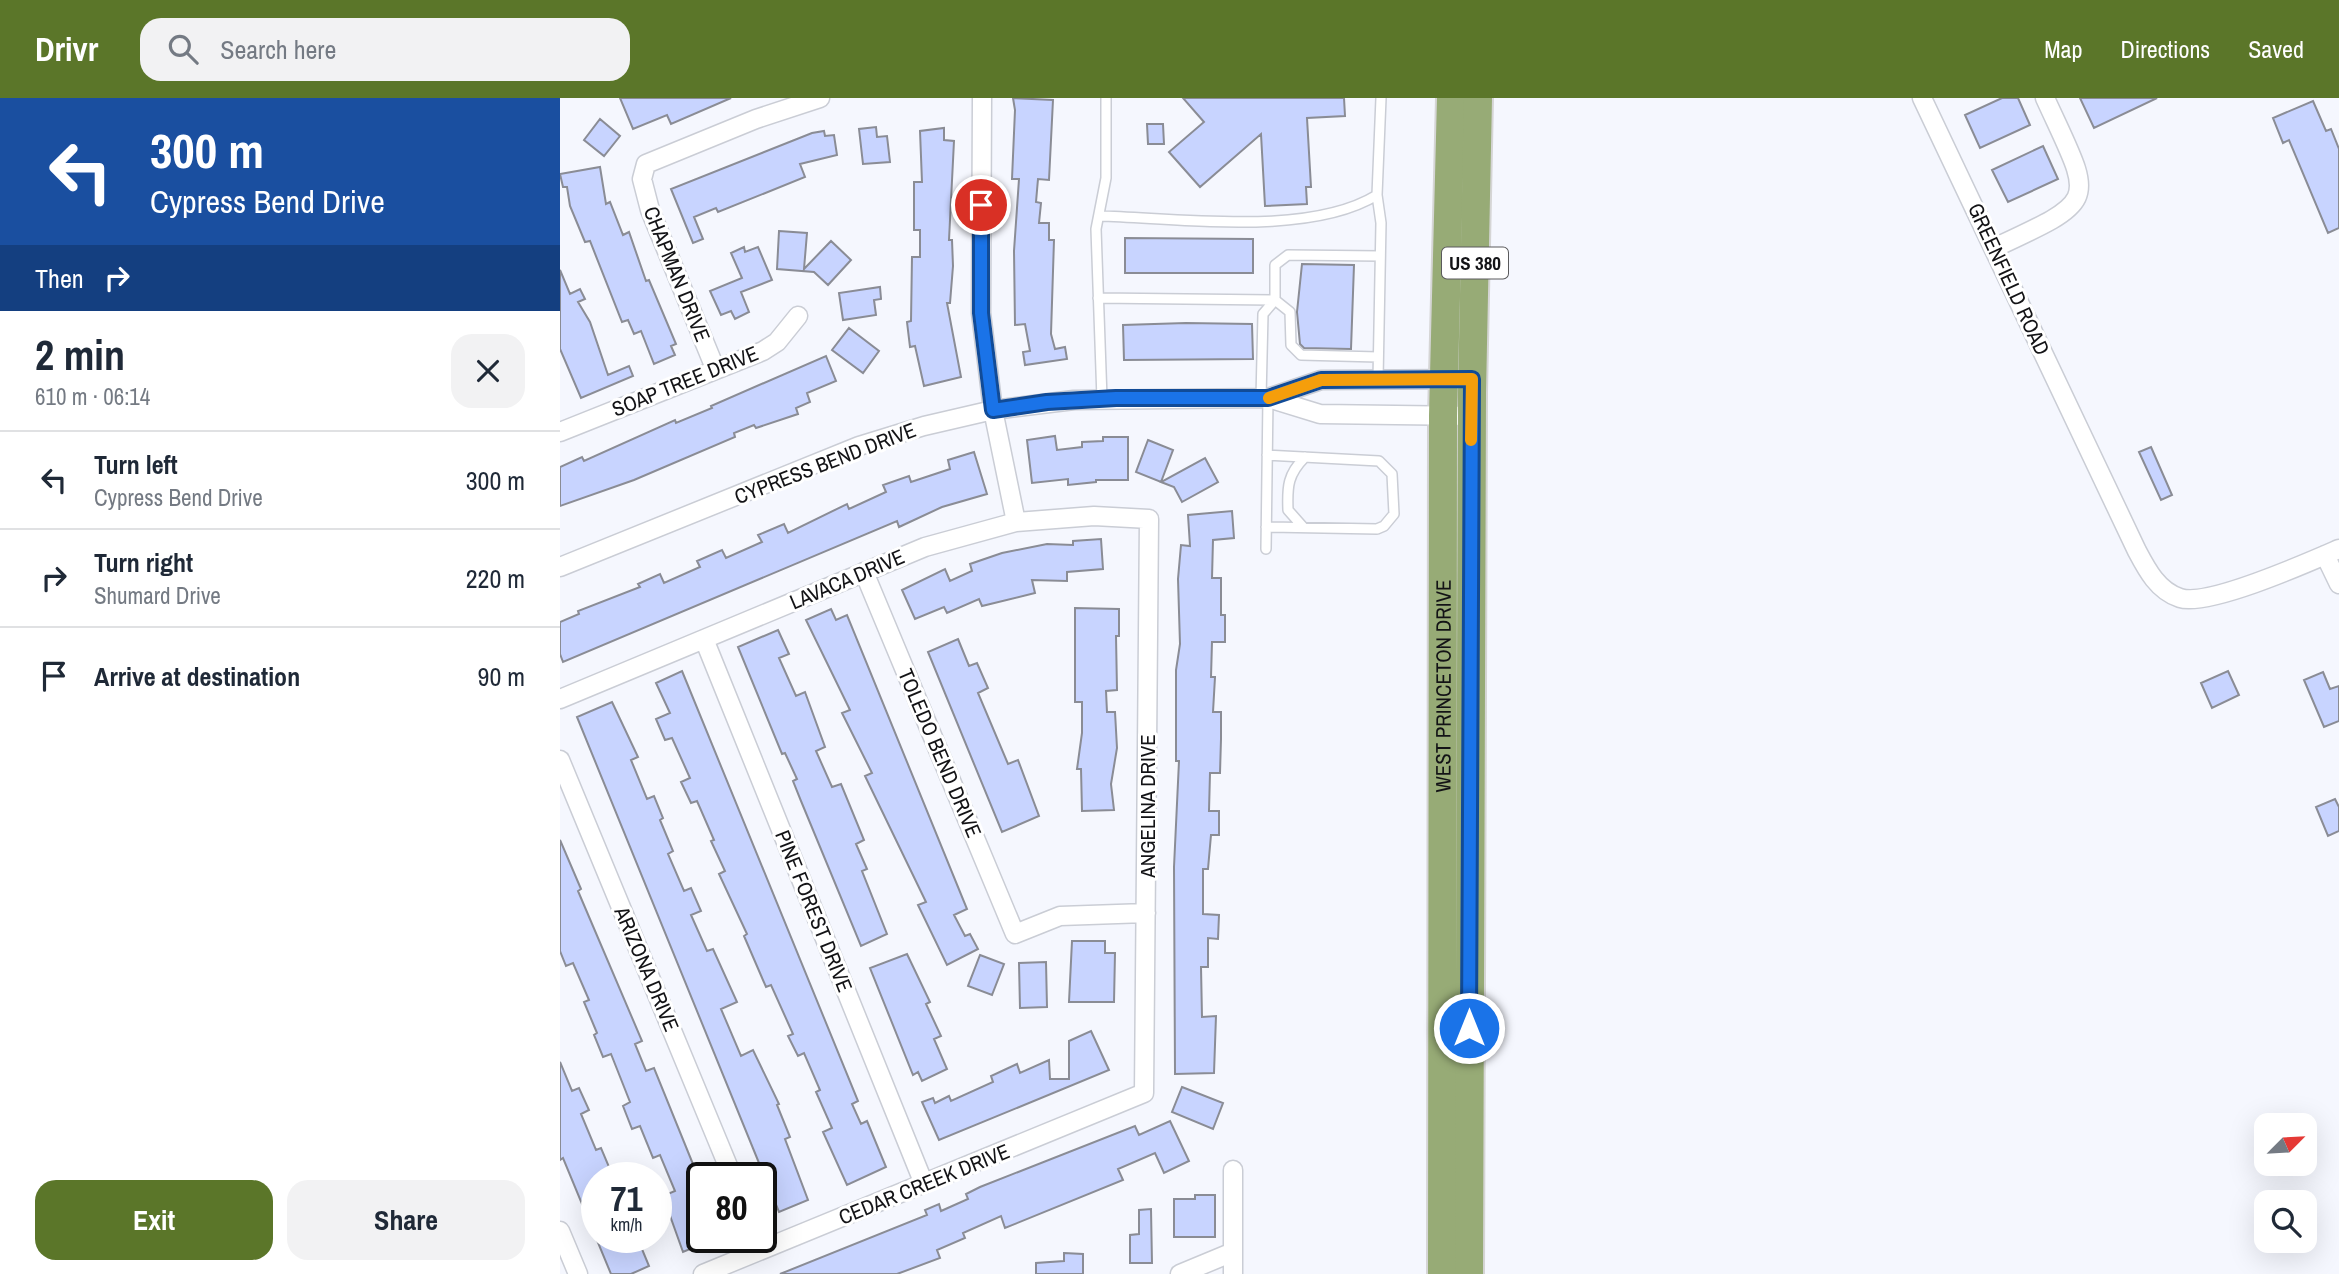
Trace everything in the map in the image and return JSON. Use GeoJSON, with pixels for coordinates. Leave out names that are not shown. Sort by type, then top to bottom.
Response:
{"type":"FeatureCollection","features":[{"type":"Feature","properties":{"kind":"highway","name":"WEST PRINCETON DRIVE"},"geometry":{"type":"LineString","coordinates":[[1451,98],[1459,379],[1471,416],[1469,1274]]}},
{"type":"Feature","properties":{"kind":"highway","name":"WEST PRINCETON DRIVE"},"geometry":{"type":"LineString","coordinates":[[1442,1274],[1443,416],[1459,379],[1478,98]]}},
{"type":"Feature","properties":{"kind":"street","name":"CHAPMAN DRIVE"},"geometry":{"type":"LineString","coordinates":[[715,368],[650,210],[642,179],[646,164],[756,119],[820,98]]}},
{"type":"Feature","properties":{"kind":"street"},"geometry":{"type":"LineString","coordinates":[[982,98],[981,313],[993,410],[1016,522]]}},
{"type":"Feature","properties":{"kind":"street","name":"GREENFIELD ROAD"},"geometry":{"type":"LineString","coordinates":[[1923,98],[2154,580],[2173,595],[2202,600],[2332,552]]}},
{"type":"Feature","properties":{"kind":"street"},"geometry":{"type":"LineString","coordinates":[[1994,248],[2060,218],[2073,207],[2081,192],[2079,173],[2045,98]]}},
{"type":"Feature","properties":{"kind":"street","name":"SOAP TREE DRIVE"},"geometry":{"type":"LineString","coordinates":[[561,429],[763,351],[777,342],[798,316]]}},
{"type":"Feature","properties":{"kind":"street","name":"CYPRESS BEND DRIVE"},"geometry":{"type":"LineString","coordinates":[[1265,398],[1321,380],[1459,379]]}},
{"type":"Feature","properties":{"kind":"street","name":"CYPRESS BEND DRIVE"},"geometry":{"type":"LineString","coordinates":[[560,568],[870,442],[923,426],[993,410],[1102,399],[1265,398],[1320,414],[1471,416]]}},
{"type":"Feature","properties":{"kind":"street","name":"LAVACA DRIVE"},"geometry":{"type":"LineString","coordinates":[[560,699],[925,547],[1016,522],[1094,516],[1149,519]]}},
{"type":"Feature","properties":{"kind":"street","name":"ANGELINA DRIVE"},"geometry":{"type":"LineString","coordinates":[[1144,1093],[1149,519]]}},
{"type":"Feature","properties":{"kind":"street"},"geometry":{"type":"LineString","coordinates":[[2332,552],[2339,584]]}},
{"type":"Feature","properties":{"kind":"street","name":"TOLEDO BEND DRIVE"},"geometry":{"type":"LineString","coordinates":[[864,572],[1015,933],[1060,916],[1146,912]]}},
{"type":"Feature","properties":{"kind":"street","name":"PINE FOREST DRIVE"},"geometry":{"type":"LineString","coordinates":[[704,639],[924,1184]]}},
{"type":"Feature","properties":{"kind":"street","name":"ARIZONA DRIVE"},"geometry":{"type":"LineString","coordinates":[[560,760],[726,1162]]}},
{"type":"Feature","properties":{"kind":"street","name":"CEDAR CREEK DRIVE"},"geometry":{"type":"LineString","coordinates":[[777,1237],[924,1184],[1144,1093]]}},
{"type":"Feature","properties":{"kind":"street"},"geometry":{"type":"LineString","coordinates":[[1233,1170],[1233,1274]]}},
{"type":"Feature","properties":{"kind":"street"},"geometry":{"type":"LineString","coordinates":[[560,1231],[578,1274]]}},
{"type":"Feature","properties":{"kind":"street"},"geometry":{"type":"LineString","coordinates":[[1180,1274],[1233,1252]]}},
{"type":"Feature","properties":{"kind":"street","name":"CEDAR CREEK DRIVE"},"geometry":{"type":"LineString","coordinates":[[703,1274],[742,1253]]}},
{"type":"Feature","properties":{"kind":"lane"},"geometry":{"type":"LineString","coordinates":[[1102,399],[1096,229],[1106,178],[1107,98]]}},
{"type":"Feature","properties":{"kind":"lane"},"geometry":{"type":"LineString","coordinates":[[1378,380],[1381,223],[1377,195],[1381,98]]}},
{"type":"Feature","properties":{"kind":"lane"},"geometry":{"type":"LineString","coordinates":[[1100,216],[1270,222],[1361,205],[1377,195]]}},
{"type":"Feature","properties":{"kind":"lane"},"geometry":{"type":"LineString","coordinates":[[1266,550],[1267,455],[1263,314],[1275,300],[1275,265],[1288,255],[1380,256]]}},
{"type":"Feature","properties":{"kind":"lane"},"geometry":{"type":"LineString","coordinates":[[1098,298],[1275,300],[1290,312],[1291,345],[1301,355],[1378,357]]}},
{"type":"Feature","properties":{"kind":"lane"},"geometry":{"type":"LineString","coordinates":[[1266,527],[1377,529],[1384,526],[1394,514],[1392,474],[1380,461],[1267,455]]}},
{"type":"Feature","properties":{"kind":"lane"},"geometry":{"type":"LineString","coordinates":[[1303,527],[1288,510],[1287,488],[1293,470],[1305,457]]}},
{"type":"Feature","properties":{"kind":"building"},"geometry":{"type":"Polygon","coordinates":[[[620,98],[731,98],[671,124],[667,115],[633,129],[620,98]]]}},
{"type":"Feature","properties":{"kind":"building"},"geometry":{"type":"Polygon","coordinates":[[[1013,98],[1053,100],[1049,180],[1038,179],[1036,202],[1041,203],[1039,223],[1049,223],[1049,240],[1054,240],[1051,334],[1055,349],[1065,347],[1067,359],[1025,365],[1023,352],[1030,351],[1025,324],[1015,325],[1014,251],[1019,179],[1012,179],[1015,110],[1013,98]]]}},
{"type":"Feature","properties":{"kind":"building"},"geometry":{"type":"Polygon","coordinates":[[[1183,98],[1344,98],[1345,116],[1307,118],[1311,187],[1306,187],[1307,204],[1265,206],[1261,134],[1200,187],[1169,152],[1204,122],[1183,98]]]}},
{"type":"Feature","properties":{"kind":"building"},"geometry":{"type":"Polygon","coordinates":[[[2002,98],[2018,98],[2030,125],[1980,148],[1965,115],[2002,98]]]}},
{"type":"Feature","properties":{"kind":"building"},"geometry":{"type":"Polygon","coordinates":[[[2080,98],[2157,98],[2094,128],[2080,98]]]}},
{"type":"Feature","properties":{"kind":"building"},"geometry":{"type":"Polygon","coordinates":[[[2313,101],[2326,131],[2331,129],[2339,149],[2339,228],[2328,233],[2289,140],[2283,143],[2273,118],[2313,101]]]}},
{"type":"Feature","properties":{"kind":"building"},"geometry":{"type":"Polygon","coordinates":[[[600,119],[620,136],[604,156],[584,140],[600,119]]]}},
{"type":"Feature","properties":{"kind":"building"},"geometry":{"type":"Polygon","coordinates":[[[1147,124],[1163,124],[1164,144],[1148,144],[1147,124]]]}},
{"type":"Feature","properties":{"kind":"building"},"geometry":{"type":"Polygon","coordinates":[[[876,127],[877,137],[887,136],[890,162],[863,164],[859,129],[876,127]]]}},
{"type":"Feature","properties":{"kind":"building"},"geometry":{"type":"Polygon","coordinates":[[[944,128],[944,140],[954,141],[949,240],[952,240],[953,266],[950,303],[947,303],[961,377],[924,386],[915,346],[910,347],[907,322],[911,321],[912,257],[920,257],[920,230],[914,230],[914,182],[922,182],[920,131],[944,128]]]}},
{"type":"Feature","properties":{"kind":"building"},"geometry":{"type":"Polygon","coordinates":[[[824,131],[825,136],[834,135],[837,155],[800,164],[805,177],[718,212],[716,208],[694,217],[703,239],[693,243],[671,189],[812,133],[824,131]]]}},
{"type":"Feature","properties":{"kind":"building"},"geometry":{"type":"Polygon","coordinates":[[[2043,146],[2058,179],[2008,202],[1992,170],[2043,146]]]}},
{"type":"Feature","properties":{"kind":"building"},"geometry":{"type":"Polygon","coordinates":[[[600,167],[606,204],[610,202],[623,235],[629,232],[646,281],[649,280],[676,344],[671,346],[675,355],[654,364],[641,331],[634,334],[628,320],[622,322],[590,241],[585,242],[570,206],[567,187],[563,187],[560,174],[600,167]]]}},
{"type":"Feature","properties":{"kind":"building"},"geometry":{"type":"Polygon","coordinates":[[[779,231],[807,233],[804,269],[831,241],[851,260],[828,285],[814,272],[777,269],[779,231]]]}},
{"type":"Feature","properties":{"kind":"building"},"geometry":{"type":"Polygon","coordinates":[[[1125,238],[1253,239],[1253,273],[1125,273],[1125,238]]]}},
{"type":"Feature","properties":{"kind":"building"},"geometry":{"type":"Polygon","coordinates":[[[744,247],[745,252],[758,247],[772,280],[741,292],[749,312],[735,319],[731,311],[721,315],[710,291],[742,278],[731,253],[744,247]]]}},
{"type":"Feature","properties":{"kind":"building"},"geometry":{"type":"Polygon","coordinates":[[[1302,264],[1354,265],[1351,349],[1304,348],[1300,344],[1297,312],[1302,264]]]}},
{"type":"Feature","properties":{"kind":"building"},"geometry":{"type":"Polygon","coordinates":[[[560,270],[570,294],[580,289],[585,299],[578,302],[590,322],[608,375],[629,366],[633,376],[581,398],[560,349],[560,270]]]}},
{"type":"Feature","properties":{"kind":"building"},"geometry":{"type":"Polygon","coordinates":[[[880,287],[881,299],[874,300],[876,315],[843,320],[839,293],[880,287]]]}},
{"type":"Feature","properties":{"kind":"building"},"geometry":{"type":"Polygon","coordinates":[[[1252,324],[1253,359],[1124,360],[1123,325],[1252,324]]]}},
{"type":"Feature","properties":{"kind":"building"},"geometry":{"type":"Polygon","coordinates":[[[849,328],[879,351],[863,373],[832,350],[849,328]]]}},
{"type":"Feature","properties":{"kind":"building"},"geometry":{"type":"Polygon","coordinates":[[[826,356],[836,381],[807,393],[810,402],[796,408],[798,414],[756,428],[754,425],[734,433],[735,437],[634,480],[560,506],[560,467],[582,457],[584,461],[675,420],[676,423],[712,408],[711,406],[826,356]]]}},
{"type":"Feature","properties":{"kind":"building"},"geometry":{"type":"Polygon","coordinates":[[[1055,436],[1057,450],[1082,447],[1082,442],[1103,441],[1103,437],[1128,437],[1128,480],[1096,480],[1068,485],[1068,479],[1032,483],[1027,440],[1055,436]]]}},
{"type":"Feature","properties":{"kind":"building"},"geometry":{"type":"Polygon","coordinates":[[[1148,440],[1173,450],[1161,482],[1136,472],[1148,440]]]}},
{"type":"Feature","properties":{"kind":"building"},"geometry":{"type":"Polygon","coordinates":[[[2151,447],[2172,495],[2161,500],[2139,452],[2151,447]]]}},
{"type":"Feature","properties":{"kind":"building"},"geometry":{"type":"Polygon","coordinates":[[[974,452],[987,494],[942,507],[899,527],[897,521],[563,662],[560,654],[560,622],[579,614],[578,611],[640,587],[638,584],[660,574],[664,583],[700,567],[697,561],[722,550],[726,558],[762,542],[758,535],[784,524],[788,533],[847,504],[849,509],[886,492],[883,485],[909,476],[911,482],[950,469],[948,460],[974,452]]]}},
{"type":"Feature","properties":{"kind":"building"},"geometry":{"type":"Polygon","coordinates":[[[1205,458],[1218,482],[1182,502],[1174,487],[1161,482],[1205,458]]]}},
{"type":"Feature","properties":{"kind":"building"},"geometry":{"type":"Polygon","coordinates":[[[1232,511],[1234,538],[1213,540],[1212,578],[1221,578],[1221,615],[1225,615],[1225,642],[1212,642],[1211,677],[1215,677],[1213,712],[1221,712],[1221,739],[1220,773],[1210,773],[1209,811],[1219,811],[1219,835],[1211,835],[1208,869],[1203,869],[1203,914],[1219,915],[1218,939],[1208,938],[1208,967],[1201,967],[1202,1017],[1216,1016],[1214,1073],[1175,1074],[1174,867],[1179,761],[1176,761],[1176,670],[1180,644],[1178,579],[1181,545],[1190,546],[1188,515],[1232,511]]]}},
{"type":"Feature","properties":{"kind":"building"},"geometry":{"type":"Polygon","coordinates":[[[1101,539],[1103,569],[1067,572],[1067,581],[1032,580],[1035,593],[982,606],[979,599],[947,613],[944,607],[915,619],[902,590],[945,569],[950,581],[972,571],[970,564],[1002,553],[1047,544],[1073,545],[1073,541],[1101,539]]]}},
{"type":"Feature","properties":{"kind":"building"},"geometry":{"type":"Polygon","coordinates":[[[1075,608],[1119,609],[1119,636],[1116,636],[1117,690],[1106,691],[1107,712],[1115,712],[1117,748],[1111,784],[1114,810],[1082,811],[1081,769],[1077,769],[1082,733],[1082,702],[1075,702],[1075,608]]]}},
{"type":"Feature","properties":{"kind":"building"},"geometry":{"type":"Polygon","coordinates":[[[831,609],[836,620],[847,615],[967,909],[954,915],[965,936],[970,934],[978,949],[947,965],[918,905],[926,902],[865,776],[872,773],[842,713],[850,710],[806,620],[831,609]]]}},
{"type":"Feature","properties":{"kind":"building"},"geometry":{"type":"Polygon","coordinates":[[[778,630],[789,654],[779,658],[796,696],[805,692],[825,747],[816,751],[832,787],[841,784],[864,840],[856,844],[867,869],[862,871],[887,934],[861,946],[793,781],[797,779],[785,753],[782,754],[738,647],[778,630]]]}},
{"type":"Feature","properties":{"kind":"building"},"geometry":{"type":"Polygon","coordinates":[[[958,639],[969,666],[977,663],[988,688],[978,693],[1008,764],[1018,760],[1039,816],[1002,832],[928,652],[958,639]]]}},
{"type":"Feature","properties":{"kind":"building"},"geometry":{"type":"Polygon","coordinates":[[[682,671],[858,1101],[852,1104],[861,1124],[867,1121],[886,1167],[847,1185],[823,1132],[832,1128],[816,1092],[820,1090],[804,1053],[798,1056],[788,1036],[793,1034],[771,985],[766,987],[744,936],[747,934],[719,874],[725,871],[711,841],[714,840],[697,801],[691,803],[681,782],[690,778],[672,738],[665,740],[656,719],[670,713],[656,683],[682,671]]]}},
{"type":"Feature","properties":{"kind":"building"},"geometry":{"type":"Polygon","coordinates":[[[2228,671],[2239,695],[2212,708],[2201,683],[2228,671]]]}},
{"type":"Feature","properties":{"kind":"building"},"geometry":{"type":"Polygon","coordinates":[[[2323,672],[2330,689],[2339,686],[2339,721],[2324,727],[2304,680],[2323,672]]]}},
{"type":"Feature","properties":{"kind":"building"},"geometry":{"type":"Polygon","coordinates":[[[612,702],[638,757],[631,760],[647,799],[654,796],[663,818],[660,820],[673,851],[668,854],[684,891],[691,888],[701,911],[691,915],[707,951],[713,949],[737,1002],[721,1009],[741,1056],[753,1050],[779,1104],[777,1105],[790,1137],[785,1139],[808,1200],[779,1212],[777,1162],[759,1162],[577,717],[612,702]]]}},
{"type":"Feature","properties":{"kind":"building"},"geometry":{"type":"Polygon","coordinates":[[[2335,799],[2339,807],[2339,831],[2328,836],[2316,807],[2335,799]]]}},
{"type":"Feature","properties":{"kind":"building"},"geometry":{"type":"Polygon","coordinates":[[[560,840],[581,889],[578,891],[642,1041],[635,1044],[646,1071],[654,1068],[692,1162],[686,1162],[686,1251],[683,1252],[672,1221],[672,1192],[675,1191],[672,1184],[672,1162],[663,1162],[660,1155],[653,1158],[640,1126],[632,1129],[623,1106],[630,1102],[611,1054],[603,1057],[594,1035],[597,1033],[584,1002],[589,1000],[573,963],[566,966],[560,951],[560,840]]]}},
{"type":"Feature","properties":{"kind":"building"},"geometry":{"type":"Polygon","coordinates":[[[1072,941],[1105,941],[1105,953],[1115,953],[1114,1002],[1069,1002],[1072,941]]]}},
{"type":"Feature","properties":{"kind":"building"},"geometry":{"type":"Polygon","coordinates":[[[907,954],[930,1002],[926,1004],[941,1036],[934,1039],[947,1069],[922,1081],[918,1072],[913,1075],[870,968],[907,954]]]}},
{"type":"Feature","properties":{"kind":"building"},"geometry":{"type":"Polygon","coordinates":[[[980,955],[1004,964],[992,995],[968,986],[980,955]]]}},
{"type":"Feature","properties":{"kind":"building"},"geometry":{"type":"Polygon","coordinates":[[[1046,962],[1047,1007],[1020,1008],[1019,963],[1046,962]]]}},
{"type":"Feature","properties":{"kind":"building"},"geometry":{"type":"Polygon","coordinates":[[[1091,1031],[1109,1070],[939,1140],[922,1102],[933,1098],[935,1103],[949,1096],[951,1101],[993,1082],[991,1076],[1017,1064],[1020,1073],[1049,1060],[1050,1079],[1069,1079],[1069,1041],[1091,1031]]]}},
{"type":"Feature","properties":{"kind":"building"},"geometry":{"type":"Polygon","coordinates":[[[560,1062],[572,1091],[579,1088],[589,1110],[581,1114],[596,1150],[601,1148],[607,1162],[581,1162],[581,1202],[563,1158],[560,1160],[560,1062]]]}},
{"type":"Feature","properties":{"kind":"building"},"geometry":{"type":"Polygon","coordinates":[[[1182,1087],[1223,1103],[1213,1129],[1172,1112],[1182,1087]]]}},
{"type":"Feature","properties":{"kind":"building"},"geometry":{"type":"Polygon","coordinates":[[[1170,1121],[1189,1161],[1164,1173],[1155,1153],[1118,1169],[1123,1180],[1005,1228],[1001,1216],[963,1233],[965,1238],[937,1250],[940,1258],[897,1274],[780,1274],[927,1215],[925,1210],[939,1204],[941,1211],[968,1199],[966,1194],[980,1187],[1135,1126],[1139,1135],[1170,1121]]]}},
{"type":"Feature","properties":{"kind":"building"},"geometry":{"type":"Polygon","coordinates":[[[1195,1195],[1215,1195],[1215,1237],[1174,1237],[1174,1199],[1195,1199],[1195,1195]]]}},
{"type":"Feature","properties":{"kind":"building"},"geometry":{"type":"Polygon","coordinates":[[[1151,1209],[1152,1263],[1130,1263],[1130,1235],[1139,1234],[1139,1210],[1151,1209]]]}},
{"type":"Feature","properties":{"kind":"building"},"geometry":{"type":"Polygon","coordinates":[[[602,1253],[644,1253],[649,1266],[631,1274],[611,1274],[602,1253]]]}},
{"type":"Feature","properties":{"kind":"building"},"geometry":{"type":"Polygon","coordinates":[[[1064,1253],[1083,1254],[1083,1274],[1036,1274],[1036,1263],[1064,1261],[1064,1253]]]}},
{"type":"Feature","properties":{"kind":"slow traffic"},"geometry":{"type":"LineString","coordinates":[[1269,398],[1321,380],[1472,379],[1471,440]]}},
{"type":"Feature","properties":{"kind":"route"},"geometry":{"type":"LineString","coordinates":[[981,205],[981,313],[993,410],[1047,402],[1130,397],[1268,398],[1321,380],[1472,379],[1469,1028]]}}]}
